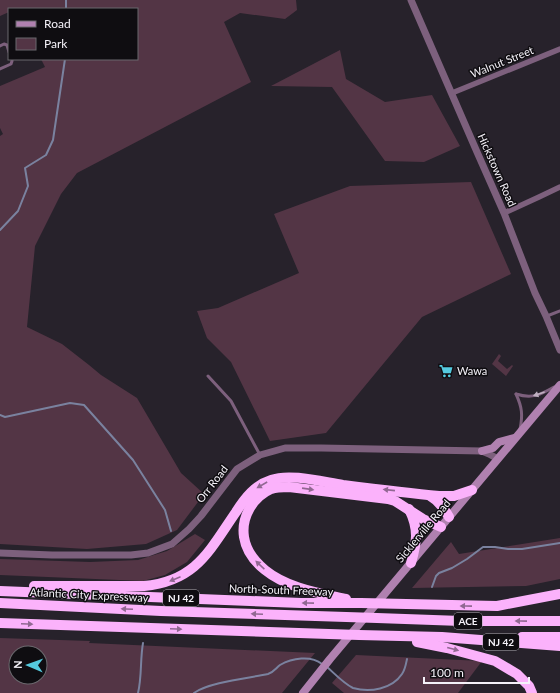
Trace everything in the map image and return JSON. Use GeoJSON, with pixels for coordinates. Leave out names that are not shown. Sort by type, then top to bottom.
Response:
{"type":"FeatureCollection","features":[{"type":"Feature","properties":{"kind":"highway"},"geometry":{"type":"LineString","coordinates":[[0,585],[144,586],[157,585],[177,578],[191,570],[204,559],[250,493],[260,485],[271,480],[282,478],[301,478],[343,485],[447,497],[472,490]]}},
{"type":"Feature","properties":{"kind":"highway"},"geometry":{"type":"LineString","coordinates":[[361,603],[292,585],[266,571],[256,562],[248,550],[244,537],[244,523],[248,510],[255,500],[271,489],[279,487],[388,499],[395,501],[423,519],[441,527]]}},
{"type":"Feature","properties":{"kind":"highway"},"geometry":{"type":"LineString","coordinates":[[428,495],[440,503],[449,517]]}},
{"type":"Feature","properties":{"kind":"highway"},"geometry":{"type":"LineString","coordinates":[[409,509],[415,523],[417,536],[416,548],[411,563]]}},
{"type":"Feature","properties":{"kind":"highway","name":"North-South Freeway"},"geometry":{"type":"LineString","coordinates":[[0,591],[301,603],[497,606],[560,594]]}},
{"type":"Feature","properties":{"kind":"highway","name":"Atlantic City Expressway"},"geometry":{"type":"LineString","coordinates":[[0,603],[161,611],[461,621],[560,621]]}},
{"type":"Feature","properties":{"kind":"highway","name":"NJ 42"},"geometry":{"type":"LineString","coordinates":[[0,623],[442,637],[560,646]]}},
{"type":"Feature","properties":{"kind":"highway"},"geometry":{"type":"LineString","coordinates":[[360,635],[431,644],[495,661],[517,674],[529,686],[532,693]]}},
{"type":"Feature","properties":{"kind":"highway","name":"ACE"},"geometry":{"type":"LineString","coordinates":[[442,637],[560,637]]}},
{"type":"Feature","properties":{"kind":"main road","name":"Sicklerville Road"},"geometry":{"type":"LineString","coordinates":[[303,693],[560,384]]}},
{"type":"Feature","properties":{"kind":"main road"},"geometry":{"type":"LineString","coordinates":[[482,451],[493,448],[499,442],[517,435]]}},
{"type":"Feature","properties":{"kind":"street","name":"Hickstown Road"},"geometry":{"type":"LineString","coordinates":[[411,0],[476,152],[504,213],[535,293],[560,350]]}},
{"type":"Feature","properties":{"kind":"street","name":"Walnut Street"},"geometry":{"type":"LineString","coordinates":[[452,94],[560,49]]}},
{"type":"Feature","properties":{"kind":"street"},"geometry":{"type":"LineString","coordinates":[[504,213],[560,187]]}},
{"type":"Feature","properties":{"kind":"street","name":"Orr Road"},"geometry":{"type":"LineString","coordinates":[[0,553],[52,555],[131,555],[148,553],[172,544],[189,529],[201,516],[237,469],[260,455],[285,448],[482,451],[498,459]]}},
{"type":"Feature","properties":{"kind":"lane"},"geometry":{"type":"LineString","coordinates":[[0,46],[4,44],[7,45],[8,48]]}},
{"type":"Feature","properties":{"kind":"lane"},"geometry":{"type":"LineString","coordinates":[[0,69],[11,64],[12,60]]}},
{"type":"Feature","properties":{"kind":"lane"},"geometry":{"type":"LineString","coordinates":[[546,316],[560,311]]}},
{"type":"Feature","properties":{"kind":"lane"},"geometry":{"type":"LineString","coordinates":[[208,376],[231,401],[260,455]]}},
{"type":"Feature","properties":{"kind":"lane"},"geometry":{"type":"LineString","coordinates":[[517,435],[522,420],[521,408],[516,394],[532,397],[542,394],[560,384]]}},
{"type":"Feature","properties":{"kind":"green space"},"geometry":{"type":"Polygon","coordinates":[[[0,0],[296,0],[297,10],[285,19],[240,13],[224,22],[251,82],[77,173],[61,194],[35,246],[27,327],[62,344],[101,375],[137,398],[181,473],[204,494],[177,530],[146,544],[87,549],[0,544],[0,136],[3,134],[0,128],[0,86],[45,67],[42,60],[138,60],[138,8],[8,8],[8,12],[0,16],[0,0]]]}},
{"type":"Feature","properties":{"kind":"green space"},"geometry":{"type":"Polygon","coordinates":[[[340,50],[346,79],[385,102],[432,95],[460,146],[424,162],[385,161],[332,87],[271,86],[340,50]]]}},
{"type":"Feature","properties":{"kind":"green space"},"geometry":{"type":"Polygon","coordinates":[[[471,182],[511,274],[422,317],[326,433],[270,441],[231,362],[207,338],[197,311],[218,308],[299,273],[274,214],[350,186],[471,182]]]}},
{"type":"Feature","properties":{"kind":"green space"},"geometry":{"type":"Polygon","coordinates":[[[499,354],[501,356],[498,361],[507,369],[512,365],[513,366],[506,376],[492,364],[499,354]]]}},
{"type":"Feature","properties":{"kind":"green space"},"geometry":{"type":"Polygon","coordinates":[[[195,534],[205,540],[187,562],[165,575],[143,581],[0,575],[0,559],[90,562],[138,560],[167,551],[195,534]]]}},
{"type":"Feature","properties":{"kind":"green space"},"geometry":{"type":"Polygon","coordinates":[[[560,538],[560,579],[526,586],[412,588],[451,542],[459,554],[560,538]]]}},
{"type":"Feature","properties":{"kind":"green space"},"geometry":{"type":"Polygon","coordinates":[[[0,638],[90,641],[89,643],[315,653],[282,693],[0,693],[0,638]]]}},
{"type":"Feature","properties":{"kind":"green space"},"geometry":{"type":"Polygon","coordinates":[[[356,655],[482,661],[458,693],[344,693],[332,683],[356,655]]]}},
{"type":"Feature","properties":{"kind":"waterway"},"geometry":{"type":"LineString","coordinates":[[66,0],[66,8]]}},
{"type":"Feature","properties":{"kind":"waterway"},"geometry":{"type":"LineString","coordinates":[[0,230],[18,211],[28,186],[25,168],[46,155],[53,140],[65,60]]}},
{"type":"Feature","properties":{"kind":"waterway"},"geometry":{"type":"LineString","coordinates":[[0,415],[5,417],[70,403],[84,405],[133,460],[165,510],[171,531]]}},
{"type":"Feature","properties":{"kind":"waterway"},"geometry":{"type":"LineString","coordinates":[[432,587],[436,576],[439,573],[452,568],[483,547],[522,549],[560,543]]}},
{"type":"Feature","properties":{"kind":"waterway"},"geometry":{"type":"LineString","coordinates":[[138,693],[143,643]]}},
{"type":"Feature","properties":{"kind":"waterway"},"geometry":{"type":"LineString","coordinates":[[194,693],[219,683],[268,674],[280,665],[296,659],[312,659],[322,664]]}},
{"type":"Feature","properties":{"kind":"waterway"},"geometry":{"type":"LineString","coordinates":[[326,666],[349,686],[353,688],[373,690],[387,686],[398,679],[404,671],[407,659]]}},
{"type":"Feature","properties":{"kind":"place","name":"Wawa"},"geometry":{"type":"Point","coordinates":[446,371]}}]}
